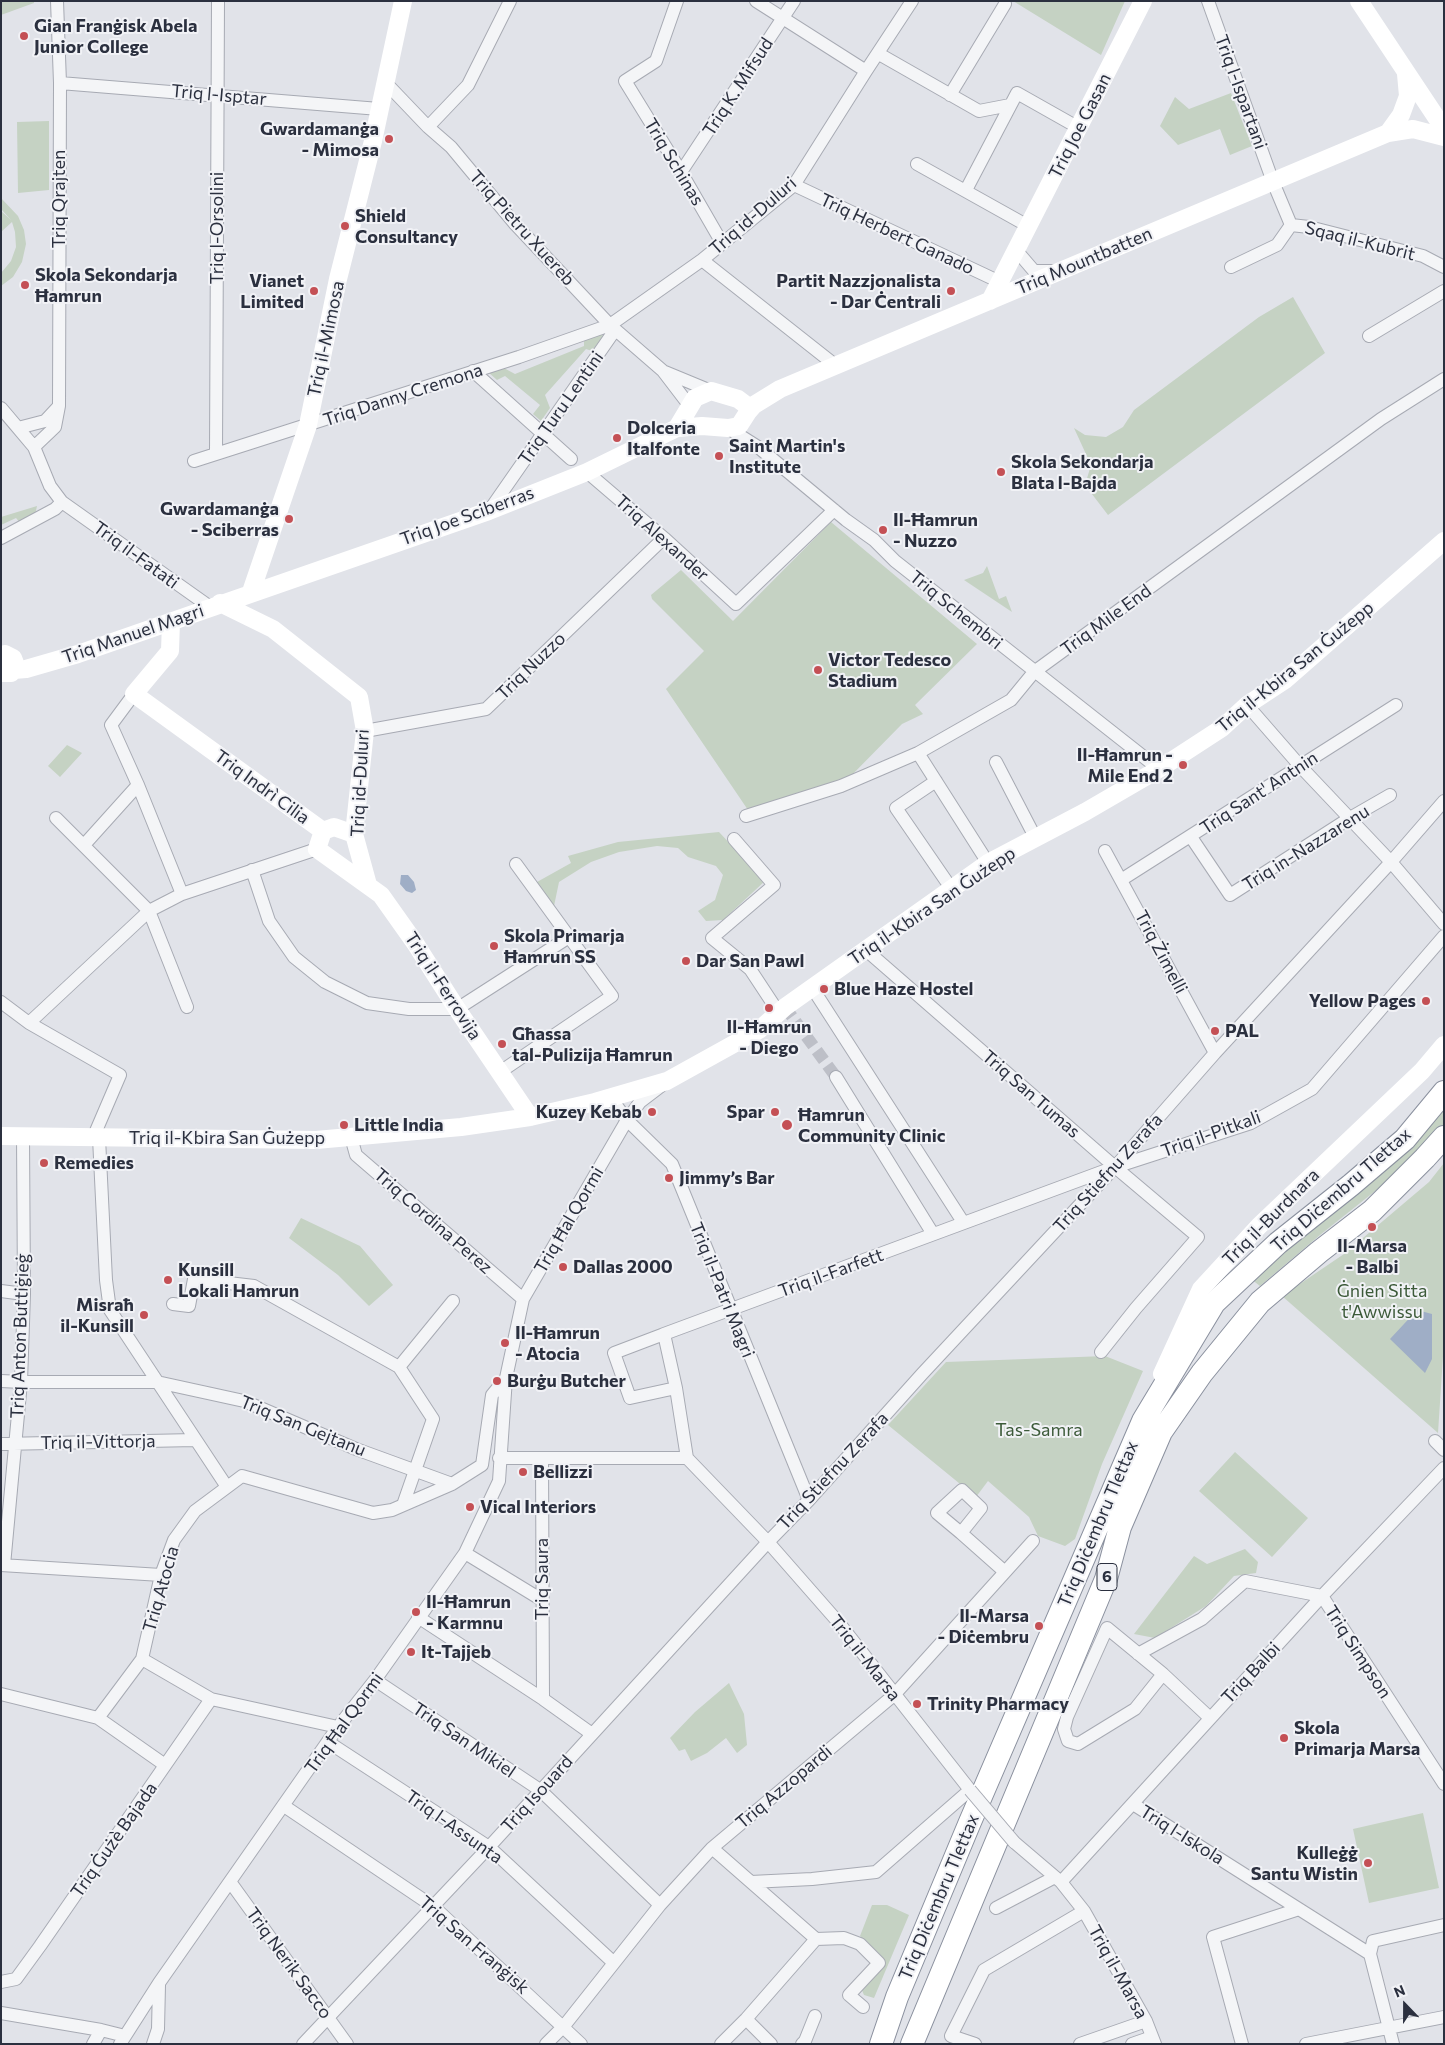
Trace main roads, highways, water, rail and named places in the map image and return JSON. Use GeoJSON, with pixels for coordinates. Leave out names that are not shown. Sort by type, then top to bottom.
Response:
{"type":"FeatureCollection","features":[{"type":"Feature","properties":{"kind":"highway","name":"Triq Diċembru Tlettax"},"geometry":{"type":"LineString","coordinates":[[881,2044],[897,1997],[970,1822],[1143,1421],[1214,1303],[1278,1243],[1405,1139],[1444,1092]]}},
{"type":"Feature","properties":{"kind":"highway","name":"Triq Diċembru Tlettax"},"geometry":{"type":"LineString","coordinates":[[912,2044],[1106,1579],[1120,1527],[1161,1432],[1202,1373],[1260,1302],[1318,1252],[1372,1211],[1444,1137]]}},
{"type":"Feature","properties":{"kind":"water"},"geometry":{"type":"Polygon","coordinates":[[[401,875],[408,875],[414,882],[416,890],[412,893],[406,891],[400,884],[401,875]]]}},
{"type":"Feature","properties":{"kind":"water"},"geometry":{"type":"Polygon","coordinates":[[[1417,1310],[1432,1314],[1432,1359],[1425,1373],[1390,1339],[1417,1310]]]}},
{"type":"Feature","properties":{"kind":"tunnel"},"geometry":{"type":"LineString","coordinates":[[785,1007],[836,1077]]}},
{"type":"Feature","properties":{"kind":"place","name":"Gian Franġisk Abela Junior College"},"geometry":{"type":"Point","coordinates":[24,36]}},
{"type":"Feature","properties":{"kind":"place","name":"Gwardamanġa - Mimosa"},"geometry":{"type":"Point","coordinates":[389,139]}},
{"type":"Feature","properties":{"kind":"place","name":"Shield Consultancy"},"geometry":{"type":"Point","coordinates":[345,226]}},
{"type":"Feature","properties":{"kind":"place","name":"Skola Sekondarja Ħamrun"},"geometry":{"type":"Point","coordinates":[25,285]}},
{"type":"Feature","properties":{"kind":"place","name":"Vianet Limited"},"geometry":{"type":"Point","coordinates":[314,291]}},
{"type":"Feature","properties":{"kind":"place","name":"Partit Nazzjonalista - Dar Ċentrali"},"geometry":{"type":"Point","coordinates":[951,291]}},
{"type":"Feature","properties":{"kind":"place","name":"Dolceria Italfonte"},"geometry":{"type":"Point","coordinates":[617,438]}},
{"type":"Feature","properties":{"kind":"place","name":"Saint Martin's Institute"},"geometry":{"type":"Point","coordinates":[719,456]}},
{"type":"Feature","properties":{"kind":"place","name":"Skola Sekondarja Blata l-Bajda"},"geometry":{"type":"Point","coordinates":[1001,472]}},
{"type":"Feature","properties":{"kind":"place","name":"Gwardamanġa - Sciberras"},"geometry":{"type":"Point","coordinates":[289,519]}},
{"type":"Feature","properties":{"kind":"place","name":"Il-Ħamrun - Nuzzo"},"geometry":{"type":"Point","coordinates":[883,530]}},
{"type":"Feature","properties":{"kind":"place","name":"Victor Tedesco Stadium"},"geometry":{"type":"Point","coordinates":[818,670]}},
{"type":"Feature","properties":{"kind":"place","name":"Il-Ħamrun - Mile End 2"},"geometry":{"type":"Point","coordinates":[1183,765]}},
{"type":"Feature","properties":{"kind":"place","name":"Skola Primarja Ħamrun SS"},"geometry":{"type":"Point","coordinates":[494,946]}},
{"type":"Feature","properties":{"kind":"place","name":"Dar San Pawl"},"geometry":{"type":"Point","coordinates":[686,961]}},
{"type":"Feature","properties":{"kind":"place","name":"Blue Haze Hostel"},"geometry":{"type":"Point","coordinates":[824,989]}},
{"type":"Feature","properties":{"kind":"place","name":"Yellow Pages"},"geometry":{"type":"Point","coordinates":[1426,1001]}},
{"type":"Feature","properties":{"kind":"place","name":"Il-Ħamrun - Diego"},"geometry":{"type":"Point","coordinates":[769,1008]}},
{"type":"Feature","properties":{"kind":"place","name":"PAL"},"geometry":{"type":"Point","coordinates":[1215,1031]}},
{"type":"Feature","properties":{"kind":"place","name":"Għassa tal-Pulizija Ħamrun"},"geometry":{"type":"Point","coordinates":[502,1044]}},
{"type":"Feature","properties":{"kind":"place","name":"Kuzey Kebab"},"geometry":{"type":"Point","coordinates":[652,1112]}},
{"type":"Feature","properties":{"kind":"place","name":"Spar"},"geometry":{"type":"Point","coordinates":[775,1112]}},
{"type":"Feature","properties":{"kind":"place","name":"Little India"},"geometry":{"type":"Point","coordinates":[344,1125]}},
{"type":"Feature","properties":{"kind":"place","name":"Ħamrun Community Clinic"},"geometry":{"type":"Point","coordinates":[787,1125]}},
{"type":"Feature","properties":{"kind":"place","name":"Remedies"},"geometry":{"type":"Point","coordinates":[44,1163]}},
{"type":"Feature","properties":{"kind":"place","name":"Jimmy’s Bar"},"geometry":{"type":"Point","coordinates":[669,1178]}},
{"type":"Feature","properties":{"kind":"place","name":"Il-Marsa - Balbi"},"geometry":{"type":"Point","coordinates":[1372,1227]}},
{"type":"Feature","properties":{"kind":"place","name":"Dallas 2000"},"geometry":{"type":"Point","coordinates":[563,1267]}},
{"type":"Feature","properties":{"kind":"place","name":"Kunsill Lokali Hamrun"},"geometry":{"type":"Point","coordinates":[168,1280]}},
{"type":"Feature","properties":{"kind":"place","name":"Misraħ il-Kunsill"},"geometry":{"type":"Point","coordinates":[144,1315]}},
{"type":"Feature","properties":{"kind":"place","name":"Il-Ħamrun - Atocia"},"geometry":{"type":"Point","coordinates":[505,1343]}},
{"type":"Feature","properties":{"kind":"place","name":"Burġu Butcher"},"geometry":{"type":"Point","coordinates":[497,1381]}},
{"type":"Feature","properties":{"kind":"place","name":"Bellizzi"},"geometry":{"type":"Point","coordinates":[523,1472]}},
{"type":"Feature","properties":{"kind":"place","name":"Vical Interiors"},"geometry":{"type":"Point","coordinates":[470,1507]}},
{"type":"Feature","properties":{"kind":"place","name":"Il-Ħamrun - Karmnu"},"geometry":{"type":"Point","coordinates":[416,1612]}},
{"type":"Feature","properties":{"kind":"place","name":"Il-Marsa - Diċembru"},"geometry":{"type":"Point","coordinates":[1039,1626]}},
{"type":"Feature","properties":{"kind":"place","name":"It-Tajjeb"},"geometry":{"type":"Point","coordinates":[411,1652]}},
{"type":"Feature","properties":{"kind":"place","name":"Trinity Pharmacy"},"geometry":{"type":"Point","coordinates":[917,1704]}},
{"type":"Feature","properties":{"kind":"place","name":"Skola Primarja Marsa"},"geometry":{"type":"Point","coordinates":[1284,1738]}},
{"type":"Feature","properties":{"kind":"place","name":"Kulleġġ Santu Wistin"},"geometry":{"type":"Point","coordinates":[1368,1863]}},
{"type":"Feature","properties":{"kind":"park label","name":"Ġnien Sitta t'Awwissu"},"geometry":{"type":"Point","coordinates":[1382,1301]}},
{"type":"Feature","properties":{"kind":"park label","name":"Tas-Samra"},"geometry":{"type":"Point","coordinates":[1039,1430]}}]}
